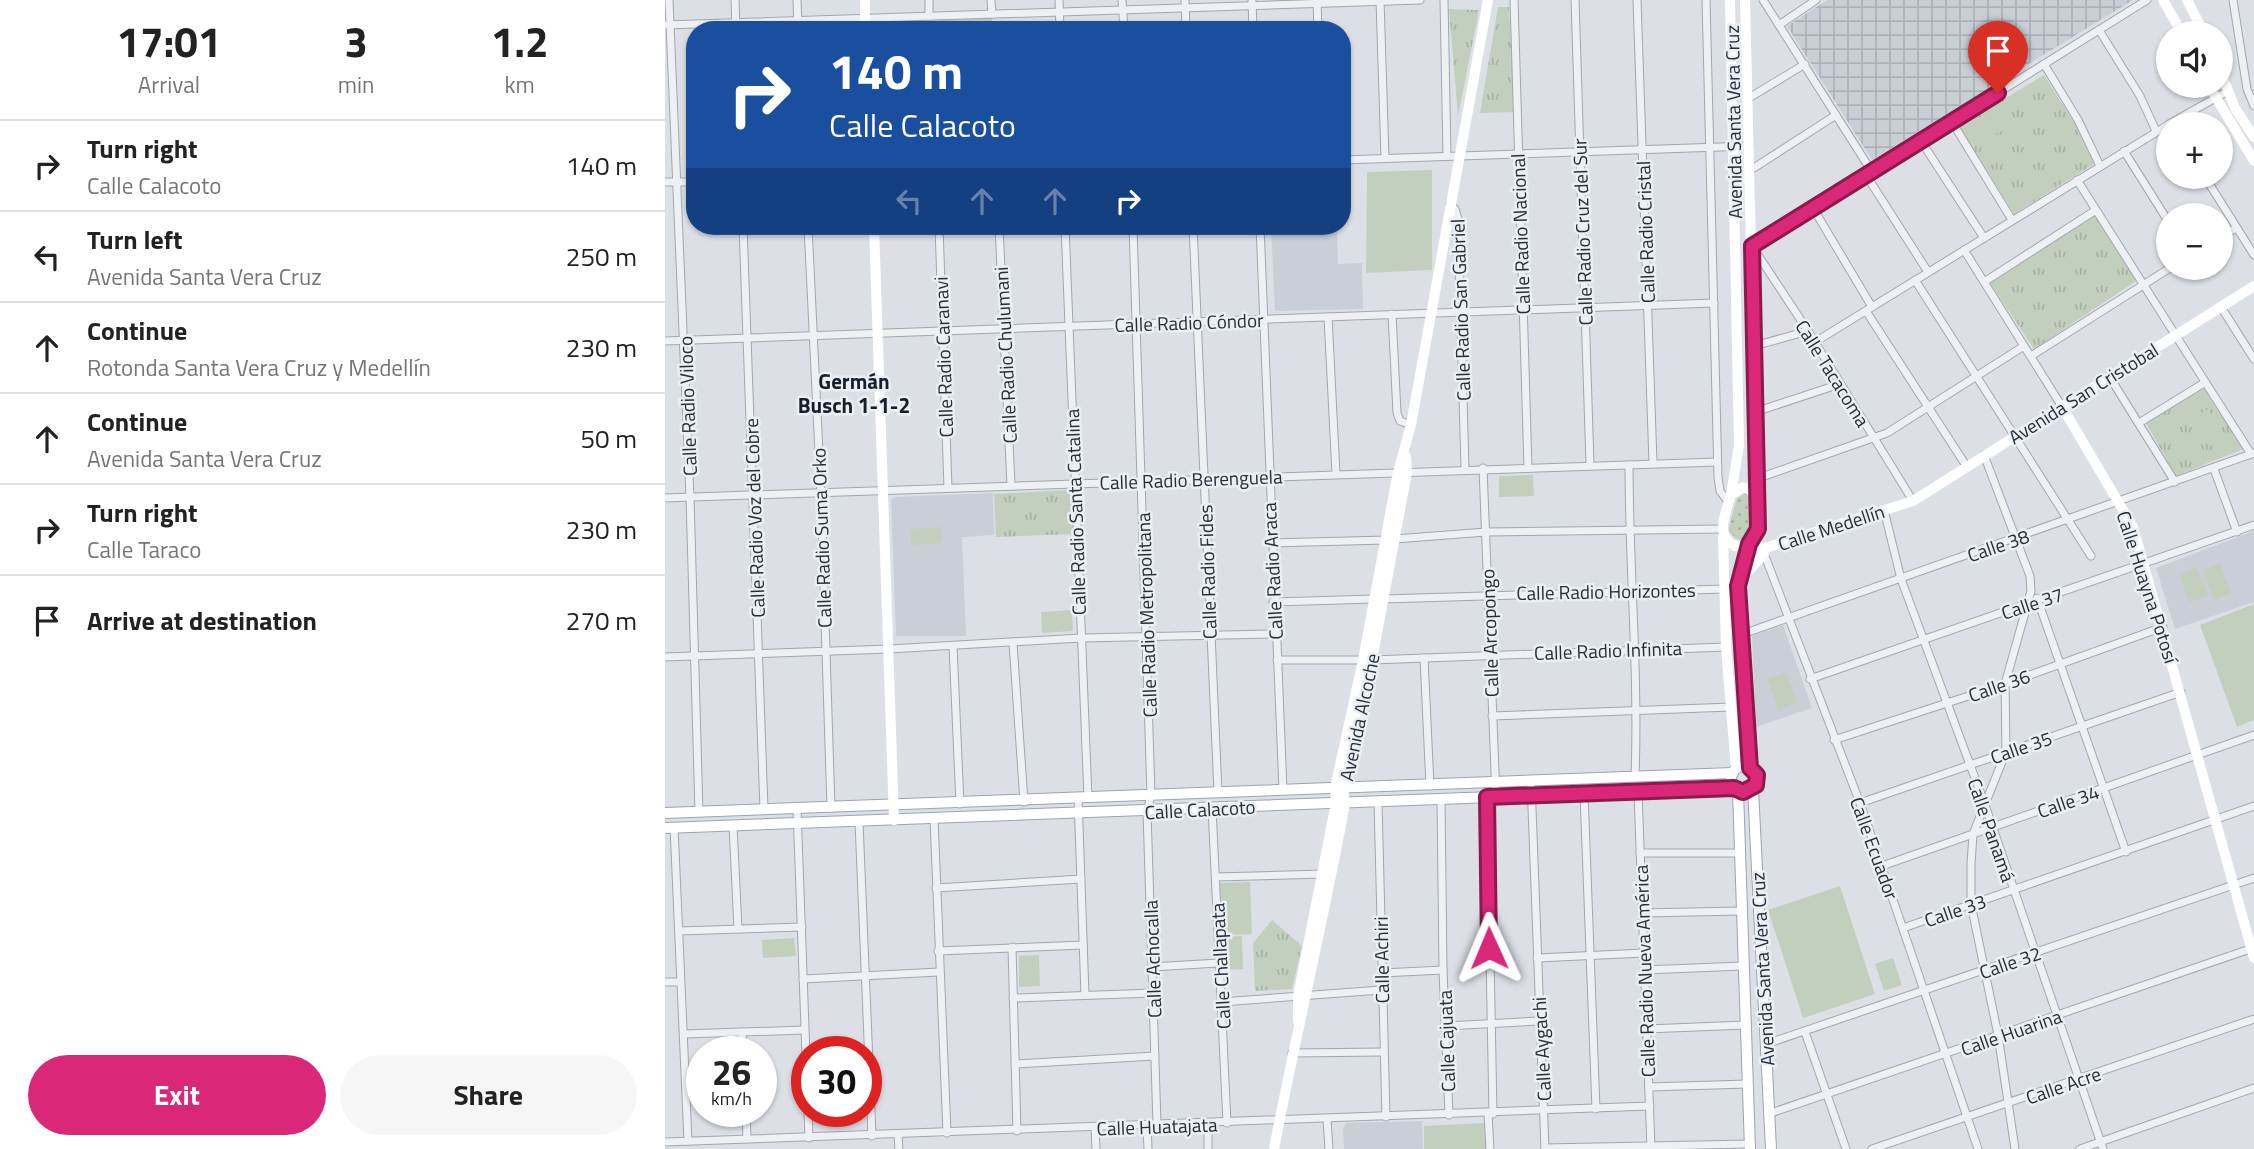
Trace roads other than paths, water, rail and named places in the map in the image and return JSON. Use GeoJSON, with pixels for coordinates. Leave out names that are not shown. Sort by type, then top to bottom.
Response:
{"type":"FeatureCollection","features":[{"type":"Feature","properties":{"kind":"main road","name":"Calle Calacoto"},"geometry":{"type":"LineString","coordinates":[[665,813],[1635,778],[1750,768]]}},
{"type":"Feature","properties":{"kind":"main road","name":"Avenida Santa Vera Cruz"},"geometry":{"type":"LineString","coordinates":[[1750,768],[1757,775],[1753,789],[1770,1149]]}},
{"type":"Feature","properties":{"kind":"main road","name":"Avenida Santa Vera Cruz"},"geometry":{"type":"LineString","coordinates":[[1734,771],[1750,1147]]}},
{"type":"Feature","properties":{"kind":"main road","name":"Calle Calacoto"},"geometry":{"type":"LineString","coordinates":[[669,827],[798,825],[1753,789]]}},
{"type":"Feature","properties":{"kind":"street","name":"Calle Radio Viloco"},"geometry":{"type":"LineString","coordinates":[[669,0],[667,25],[691,497],[699,812]]}},
{"type":"Feature","properties":{"kind":"street"},"geometry":{"type":"LineString","coordinates":[[735,0],[736,21]]}},
{"type":"Feature","properties":{"kind":"street"},"geometry":{"type":"LineString","coordinates":[[797,0],[797,20]]}},
{"type":"Feature","properties":{"kind":"street"},"geometry":{"type":"LineString","coordinates":[[865,0],[865,18]]}},
{"type":"Feature","properties":{"kind":"street"},"geometry":{"type":"LineString","coordinates":[[929,0],[929,16]]}},
{"type":"Feature","properties":{"kind":"street"},"geometry":{"type":"LineString","coordinates":[[991,0],[992,14]]}},
{"type":"Feature","properties":{"kind":"street"},"geometry":{"type":"LineString","coordinates":[[1059,0],[1060,21]]}},
{"type":"Feature","properties":{"kind":"street"},"geometry":{"type":"LineString","coordinates":[[1122,0],[1123,21]]}},
{"type":"Feature","properties":{"kind":"street"},"geometry":{"type":"LineString","coordinates":[[787,21],[1122,9],[1185,3],[1420,0]]}},
{"type":"Feature","properties":{"kind":"street"},"geometry":{"type":"LineString","coordinates":[[1444,0],[1447,156]]}},
{"type":"Feature","properties":{"kind":"street"},"geometry":{"type":"LineString","coordinates":[[1459,155],[1488,0]]}},
{"type":"Feature","properties":{"kind":"street","name":"Calle Radio Nacional"},"geometry":{"type":"LineString","coordinates":[[1514,0],[1528,468]]}},
{"type":"Feature","properties":{"kind":"street","name":"Calle Radio Cruz del Sur"},"geometry":{"type":"LineString","coordinates":[[1575,0],[1590,464]]}},
{"type":"Feature","properties":{"kind":"street","name":"Calle Radio Cristal"},"geometry":{"type":"LineString","coordinates":[[1637,0],[1653,463]]}},
{"type":"Feature","properties":{"kind":"street"},"geometry":{"type":"LineString","coordinates":[[1706,0],[1717,462],[1720,491],[1730,499],[1738,488],[1747,487],[1757,498]]}},
{"type":"Feature","properties":{"kind":"street","name":"Avenida Santa Vera Cruz"},"geometry":{"type":"LineString","coordinates":[[1722,533],[1739,445],[1730,0]]}},
{"type":"Feature","properties":{"kind":"street","name":"Avenida Santa Vera Cruz"},"geometry":{"type":"LineString","coordinates":[[1745,0],[1758,529],[1751,542]]}},
{"type":"Feature","properties":{"kind":"street"},"geometry":{"type":"LineString","coordinates":[[1763,0],[1836,115],[1928,272]]}},
{"type":"Feature","properties":{"kind":"street"},"geometry":{"type":"LineString","coordinates":[[1779,25],[1817,0]]}},
{"type":"Feature","properties":{"kind":"street"},"geometry":{"type":"LineString","coordinates":[[1752,246],[2147,0]]}},
{"type":"Feature","properties":{"kind":"street"},"geometry":{"type":"LineString","coordinates":[[2163,0],[2175,21]]}},
{"type":"Feature","properties":{"kind":"street"},"geometry":{"type":"LineString","coordinates":[[2187,0],[2198,21]]}},
{"type":"Feature","properties":{"kind":"street"},"geometry":{"type":"LineString","coordinates":[[2233,0],[2247,89],[2254,106]]}},
{"type":"Feature","properties":{"kind":"street"},"geometry":{"type":"LineString","coordinates":[[1380,1],[1385,158]]}},
{"type":"Feature","properties":{"kind":"street"},"geometry":{"type":"LineString","coordinates":[[1252,2],[1253,21]]}},
{"type":"Feature","properties":{"kind":"street"},"geometry":{"type":"LineString","coordinates":[[1317,2],[1318,21]]}},
{"type":"Feature","properties":{"kind":"street"},"geometry":{"type":"LineString","coordinates":[[1185,3],[1186,21]]}},
{"type":"Feature","properties":{"kind":"street"},"geometry":{"type":"LineString","coordinates":[[667,25],[686,25]]}},
{"type":"Feature","properties":{"kind":"street"},"geometry":{"type":"LineString","coordinates":[[1815,342],[2156,131],[2130,78],[2099,30]]}},
{"type":"Feature","properties":{"kind":"street"},"geometry":{"type":"LineString","coordinates":[[1749,98],[1805,64]]}},
{"type":"Feature","properties":{"kind":"street"},"geometry":{"type":"LineString","coordinates":[[2044,64],[2078,120],[2100,166]]}},
{"type":"Feature","properties":{"kind":"street"},"geometry":{"type":"LineString","coordinates":[[2190,112],[2212,98]]}},
{"type":"Feature","properties":{"kind":"street"},"geometry":{"type":"LineString","coordinates":[[2215,98],[2254,161]]}},
{"type":"Feature","properties":{"kind":"street"},"geometry":{"type":"LineString","coordinates":[[2232,98],[2254,137]]}},
{"type":"Feature","properties":{"kind":"street"},"geometry":{"type":"LineString","coordinates":[[1749,171],[1836,115]]}},
{"type":"Feature","properties":{"kind":"street"},"geometry":{"type":"LineString","coordinates":[[1952,122],[2012,220]]}},
{"type":"Feature","properties":{"kind":"street"},"geometry":{"type":"LineString","coordinates":[[1921,141],[1984,238]]}},
{"type":"Feature","properties":{"kind":"street"},"geometry":{"type":"LineString","coordinates":[[1351,160],[1710,145],[1749,146]]}},
{"type":"Feature","properties":{"kind":"street"},"geometry":{"type":"LineString","coordinates":[[2123,151],[2156,203]]}},
{"type":"Feature","properties":{"kind":"street","name":"Calle Radio San Gabriel"},"geometry":{"type":"LineString","coordinates":[[1459,155],[1450,205],[1455,209],[1458,219],[1465,469]]}},
{"type":"Feature","properties":{"kind":"street"},"geometry":{"type":"LineString","coordinates":[[2077,180],[2204,383],[2253,454]]}},
{"type":"Feature","properties":{"kind":"street"},"geometry":{"type":"LineString","coordinates":[[665,182],[686,182]]}},
{"type":"Feature","properties":{"kind":"street"},"geometry":{"type":"LineString","coordinates":[[2212,189],[2254,255]]}},
{"type":"Feature","properties":{"kind":"street","name":"Avenida Alcoche"},"geometry":{"type":"LineString","coordinates":[[1302,996],[1341,803],[1339,788],[1368,660],[1450,205]]}},
{"type":"Feature","properties":{"kind":"street"},"geometry":{"type":"LineString","coordinates":[[1813,208],[1869,309],[1967,467]]}},
{"type":"Feature","properties":{"kind":"street"},"geometry":{"type":"LineString","coordinates":[[1984,282],[2096,210]]}},
{"type":"Feature","properties":{"kind":"street","name":"Calle Radio Voz del Cobre"},"geometry":{"type":"LineString","coordinates":[[743,235],[764,809]]}},
{"type":"Feature","properties":{"kind":"street","name":"Calle Radio Suma Orko"},"geometry":{"type":"LineString","coordinates":[[808,235],[811,335],[821,494],[831,808]]}},
{"type":"Feature","properties":{"kind":"street"},"geometry":{"type":"LineString","coordinates":[[874,235],[894,820]]}},
{"type":"Feature","properties":{"kind":"street","name":"Calle Radio Caranavi"},"geometry":{"type":"LineString","coordinates":[[939,235],[948,488]]}},
{"type":"Feature","properties":{"kind":"street","name":"Calle Radio Chulumani"},"geometry":{"type":"LineString","coordinates":[[999,235],[1011,485]]}},
{"type":"Feature","properties":{"kind":"street","name":"Calle Radio Santa Catalina"},"geometry":{"type":"LineString","coordinates":[[1065,235],[1081,638],[1083,798],[1079,813],[1085,995]]}},
{"type":"Feature","properties":{"kind":"street","name":"Calle Radio Metropolitana"},"geometry":{"type":"LineString","coordinates":[[1133,235],[1151,795]]}},
{"type":"Feature","properties":{"kind":"street","name":"Calle Radio Fides"},"geometry":{"type":"LineString","coordinates":[[1193,235],[1218,792]]}},
{"type":"Feature","properties":{"kind":"street","name":"Calle Radio Araca"},"geometry":{"type":"LineString","coordinates":[[1259,235],[1283,790]]}},
{"type":"Feature","properties":{"kind":"street","name":"Calle Tacacoma"},"geometry":{"type":"LineString","coordinates":[[1752,246],[1913,501]]}},
{"type":"Feature","properties":{"kind":"street","name":"Calle Huayna Potosí"},"geometry":{"type":"LineString","coordinates":[[1964,250],[2130,520],[2163,627],[2253,952]]}},
{"type":"Feature","properties":{"kind":"street"},"geometry":{"type":"LineString","coordinates":[[2031,356],[2156,277]]}},
{"type":"Feature","properties":{"kind":"street"},"geometry":{"type":"LineString","coordinates":[[1915,280],[2091,556]]}},
{"type":"Feature","properties":{"kind":"street","name":"Avenida San Cristobal"},"geometry":{"type":"LineString","coordinates":[[1913,501],[2061,405],[2254,286]]}},
{"type":"Feature","properties":{"kind":"street","name":"Calle Radio Cóndor"},"geometry":{"type":"LineString","coordinates":[[665,341],[1714,303]]}},
{"type":"Feature","properties":{"kind":"street"},"geometry":{"type":"LineString","coordinates":[[2221,307],[2254,359]]}},
{"type":"Feature","properties":{"kind":"street"},"geometry":{"type":"LineString","coordinates":[[1392,314],[1397,413],[1400,421],[1411,425]]}},
{"type":"Feature","properties":{"kind":"street"},"geometry":{"type":"LineString","coordinates":[[1328,317],[1336,474]]}},
{"type":"Feature","properties":{"kind":"street"},"geometry":{"type":"LineString","coordinates":[[1754,346],[1808,331]]}},
{"type":"Feature","properties":{"kind":"street"},"geometry":{"type":"LineString","coordinates":[[1756,479],[1874,439],[2024,346]]}},
{"type":"Feature","properties":{"kind":"street"},"geometry":{"type":"LineString","coordinates":[[2109,376],[2175,482]]}},
{"type":"Feature","properties":{"kind":"street"},"geometry":{"type":"LineString","coordinates":[[2139,423],[2204,383]]}},
{"type":"Feature","properties":{"kind":"street"},"geometry":{"type":"LineString","coordinates":[[1755,412],[1840,384]]}},
{"type":"Feature","properties":{"kind":"street","name":"Calle 38"},"geometry":{"type":"LineString","coordinates":[[1740,635],[2253,454]]}},
{"type":"Feature","properties":{"kind":"street"},"geometry":{"type":"LineString","coordinates":[[1984,455],[2030,576],[2031,591],[2010,656],[2005,684],[2007,752],[1973,834],[1972,904],[1998,1035],[2015,1149]]}},
{"type":"Feature","properties":{"kind":"street","name":"Calle Radio Berenguela"},"geometry":{"type":"LineString","coordinates":[[665,498],[881,492],[1074,482],[1203,480],[1268,475],[1717,462]]}},
{"type":"Feature","properties":{"kind":"street"},"geometry":{"type":"LineString","coordinates":[[1629,465],[1629,531],[1638,710],[1635,778]]}},
{"type":"Feature","properties":{"kind":"street","name":"Calle Arcopongo"},"geometry":{"type":"LineString","coordinates":[[1483,468],[1496,783],[1491,797],[1490,1149]]}},
{"type":"Feature","properties":{"kind":"street"},"geometry":{"type":"LineString","coordinates":[[2214,469],[2237,532]]}},
{"type":"Feature","properties":{"kind":"street","name":"Calle Medellín"},"geometry":{"type":"LineString","coordinates":[[1751,542],[1763,552],[1913,501]]}},
{"type":"Feature","properties":{"kind":"street","name":"Calle Panamá"},"geometry":{"type":"LineString","coordinates":[[1884,510],[1901,579],[1985,805],[1990,828],[2102,1145]]}},
{"type":"Feature","properties":{"kind":"street","name":"Calle 37"},"geometry":{"type":"LineString","coordinates":[[1810,679],[2254,525]]}},
{"type":"Feature","properties":{"kind":"street"},"geometry":{"type":"LineString","coordinates":[[1271,543],[1390,540],[1486,533],[1629,531],[1722,533],[1735,546],[1751,542]]}},
{"type":"Feature","properties":{"kind":"street"},"geometry":{"type":"LineString","coordinates":[[1722,533],[1734,771]]}},
{"type":"Feature","properties":{"kind":"street"},"geometry":{"type":"LineString","coordinates":[[1750,768],[1740,635],[1739,580],[1751,542]]}},
{"type":"Feature","properties":{"kind":"street"},"geometry":{"type":"LineString","coordinates":[[1739,580],[1763,552]]}},
{"type":"Feature","properties":{"kind":"street","name":"Calle Ecuador"},"geometry":{"type":"LineString","coordinates":[[1763,552],[1860,803],[1979,1149]]}},
{"type":"Feature","properties":{"kind":"street","name":"Calle Radio Horizontes"},"geometry":{"type":"LineString","coordinates":[[1273,602],[1725,589]]}},
{"type":"Feature","properties":{"kind":"street"},"geometry":{"type":"LineString","coordinates":[[2031,591],[2039,600],[2126,852]]}},
{"type":"Feature","properties":{"kind":"street","name":"Calle 36"},"geometry":{"type":"LineString","coordinates":[[1834,740],[2005,684],[2163,627]]}},
{"type":"Feature","properties":{"kind":"street"},"geometry":{"type":"LineString","coordinates":[[665,657],[889,649],[1081,638],[1275,634]]}},
{"type":"Feature","properties":{"kind":"street"},"geometry":{"type":"LineString","coordinates":[[1013,643],[1024,802]]}},
{"type":"Feature","properties":{"kind":"street"},"geometry":{"type":"LineString","coordinates":[[953,646],[960,804]]}},
{"type":"Feature","properties":{"kind":"street","name":"Calle Radio Infinita"},"geometry":{"type":"LineString","coordinates":[[1277,660],[1368,660],[1726,647]]}},
{"type":"Feature","properties":{"kind":"street"},"geometry":{"type":"LineString","coordinates":[[1425,657],[1430,786]]}},
{"type":"Feature","properties":{"kind":"street","name":"Calle 35"},"geometry":{"type":"LineString","coordinates":[[1860,803],[2181,692]]}},
{"type":"Feature","properties":{"kind":"street"},"geometry":{"type":"LineString","coordinates":[[1492,716],[1731,707]]}},
{"type":"Feature","properties":{"kind":"street","name":"Calle 34"},"geometry":{"type":"LineString","coordinates":[[1882,866],[2254,735]]}},
{"type":"Feature","properties":{"kind":"street","name":"Calle Aygachi"},"geometry":{"type":"LineString","coordinates":[[1531,782],[1545,1149]]}},
{"type":"Feature","properties":{"kind":"street","name":"Calle Radio Nueva América"},"geometry":{"type":"LineString","coordinates":[[1638,792],[1651,1147]]}},
{"type":"Feature","properties":{"kind":"street"},"geometry":{"type":"LineString","coordinates":[[1584,794],[1596,1109]]}},
{"type":"Feature","properties":{"kind":"street","name":"Calle Achocalla"},"geometry":{"type":"LineString","coordinates":[[1151,795],[1147,812],[1157,1124]]}},
{"type":"Feature","properties":{"kind":"street","name":"Calle Cajuata"},"geometry":{"type":"LineString","coordinates":[[1441,799],[1443,970],[1449,1115]]}},
{"type":"Feature","properties":{"kind":"street","name":"Calle Achiri"},"geometry":{"type":"LineString","coordinates":[[1378,802],[1386,1117]]}},
{"type":"Feature","properties":{"kind":"street","name":"Avenida Alcoche"},"geometry":{"type":"LineString","coordinates":[[1274,1149],[1323,874],[1341,803]]}},
{"type":"Feature","properties":{"kind":"street"},"geometry":{"type":"LineString","coordinates":[[2215,820],[2254,806]]}},
{"type":"Feature","properties":{"kind":"street","name":"Calle Challapata"},"geometry":{"type":"LineString","coordinates":[[1212,808],[1227,1124]]}},
{"type":"Feature","properties":{"kind":"street"},"geometry":{"type":"LineString","coordinates":[[797,809],[804,1036]]}},
{"type":"Feature","properties":{"kind":"street"},"geometry":{"type":"LineString","coordinates":[[934,819],[947,1133]]}},
{"type":"Feature","properties":{"kind":"street","name":"Calle 33"},"geometry":{"type":"LineString","coordinates":[[1903,928],[2215,820]]}},
{"type":"Feature","properties":{"kind":"street"},"geometry":{"type":"LineString","coordinates":[[859,822],[873,1136]]}},
{"type":"Feature","properties":{"kind":"street"},"geometry":{"type":"LineString","coordinates":[[733,825],[738,929]]}},
{"type":"Feature","properties":{"kind":"street"},"geometry":{"type":"LineString","coordinates":[[669,827],[679,931],[688,1142]]}},
{"type":"Feature","properties":{"kind":"street"},"geometry":{"type":"LineString","coordinates":[[1640,853],[1739,853]]}},
{"type":"Feature","properties":{"kind":"street"},"geometry":{"type":"LineString","coordinates":[[1216,877],[1323,874]]}},
{"type":"Feature","properties":{"kind":"street","name":"Calle 32"},"geometry":{"type":"LineString","coordinates":[[1766,1044],[2254,878]]}},
{"type":"Feature","properties":{"kind":"street"},"geometry":{"type":"LineString","coordinates":[[936,888],[1081,879]]}},
{"type":"Feature","properties":{"kind":"street"},"geometry":{"type":"LineString","coordinates":[[1642,914],[1741,911]]}},
{"type":"Feature","properties":{"kind":"street"},"geometry":{"type":"LineString","coordinates":[[679,931],[802,927]]}},
{"type":"Feature","properties":{"kind":"street"},"geometry":{"type":"LineString","coordinates":[[938,951],[1083,945]]}},
{"type":"Feature","properties":{"kind":"street"},"geometry":{"type":"LineString","coordinates":[[1012,947],[1017,1131]]}},
{"type":"Feature","properties":{"kind":"street","name":"Calle Huarina"},"geometry":{"type":"LineString","coordinates":[[1768,1114],[2057,1015],[2253,952]]}},
{"type":"Feature","properties":{"kind":"street"},"geometry":{"type":"LineString","coordinates":[[1537,958],[1644,953]]}},
{"type":"Feature","properties":{"kind":"street"},"geometry":{"type":"LineString","coordinates":[[1152,967],[1218,963]]}},
{"type":"Feature","properties":{"kind":"street"},"geometry":{"type":"LineString","coordinates":[[1644,970],[1743,966]]}},
{"type":"Feature","properties":{"kind":"street"},"geometry":{"type":"LineString","coordinates":[[1382,973],[1443,970]]}},
{"type":"Feature","properties":{"kind":"street"},"geometry":{"type":"LineString","coordinates":[[803,979],[939,972]]}},
{"type":"Feature","properties":{"kind":"street"},"geometry":{"type":"LineString","coordinates":[[665,982],[680,982]]}},
{"type":"Feature","properties":{"kind":"street"},"geometry":{"type":"LineString","coordinates":[[1221,1002],[1381,990]]}},
{"type":"Feature","properties":{"kind":"street"},"geometry":{"type":"LineString","coordinates":[[1013,998],[1153,993]]}},
{"type":"Feature","properties":{"kind":"street","name":"Calle Acre"},"geometry":{"type":"LineString","coordinates":[[1872,1149],[2254,1019]]}},
{"type":"Feature","properties":{"kind":"street"},"geometry":{"type":"LineString","coordinates":[[1446,1026],[1539,1021]]}},
{"type":"Feature","properties":{"kind":"street"},"geometry":{"type":"LineString","coordinates":[[1647,1029],[1745,1025]]}},
{"type":"Feature","properties":{"kind":"street"},"geometry":{"type":"LineString","coordinates":[[684,1034],[804,1030]]}},
{"type":"Feature","properties":{"kind":"street"},"geometry":{"type":"LineString","coordinates":[[742,1032],[742,1036]]}},
{"type":"Feature","properties":{"kind":"street"},"geometry":{"type":"LineString","coordinates":[[1805,1032],[1846,1149]]}},
{"type":"Feature","properties":{"kind":"street"},"geometry":{"type":"LineString","coordinates":[[1292,1053],[1383,1052]]}},
{"type":"Feature","properties":{"kind":"street"},"geometry":{"type":"LineString","coordinates":[[1015,1063],[1155,1056]]}},
{"type":"Feature","properties":{"kind":"street"},"geometry":{"type":"LineString","coordinates":[[1649,1087],[1747,1084]]}},
{"type":"Feature","properties":{"kind":"street"},"geometry":{"type":"LineString","coordinates":[[2080,1149],[2102,1145],[2254,1088]]}},
{"type":"Feature","properties":{"kind":"street","name":"Calle Huatajata"},"geometry":{"type":"LineString","coordinates":[[665,1142],[709,1145],[747,1138],[1227,1124],[1650,1106]]}},
{"type":"Feature","properties":{"kind":"street"},"geometry":{"type":"LineString","coordinates":[[1327,1119],[1329,1149]]}},
{"type":"Feature","properties":{"kind":"street"},"geometry":{"type":"LineString","coordinates":[[1207,1124],[1208,1149]]}},
{"type":"Feature","properties":{"kind":"street"},"geometry":{"type":"LineString","coordinates":[[1147,1125],[1148,1149]]}},
{"type":"Feature","properties":{"kind":"street"},"geometry":{"type":"LineString","coordinates":[[747,1127],[747,1138]]}},
{"type":"Feature","properties":{"kind":"street"},"geometry":{"type":"LineString","coordinates":[[809,1127],[809,1138]]}},
{"type":"Feature","properties":{"kind":"street"},"geometry":{"type":"LineString","coordinates":[[1095,1128],[1096,1149]]}},
{"type":"Feature","properties":{"kind":"street"},"geometry":{"type":"LineString","coordinates":[[898,1135],[899,1149]]}},
{"type":"Feature","properties":{"kind":"street"},"geometry":{"type":"LineString","coordinates":[[835,1137],[835,1149]]}},
{"type":"Feature","properties":{"kind":"street"},"geometry":{"type":"LineString","coordinates":[[1545,1149],[1750,1147]]}},
{"type":"Feature","properties":{"kind":"district","name":"Germán Busch 1-1-2"},"geometry":{"type":"Point","coordinates":[854,393]}}]}
